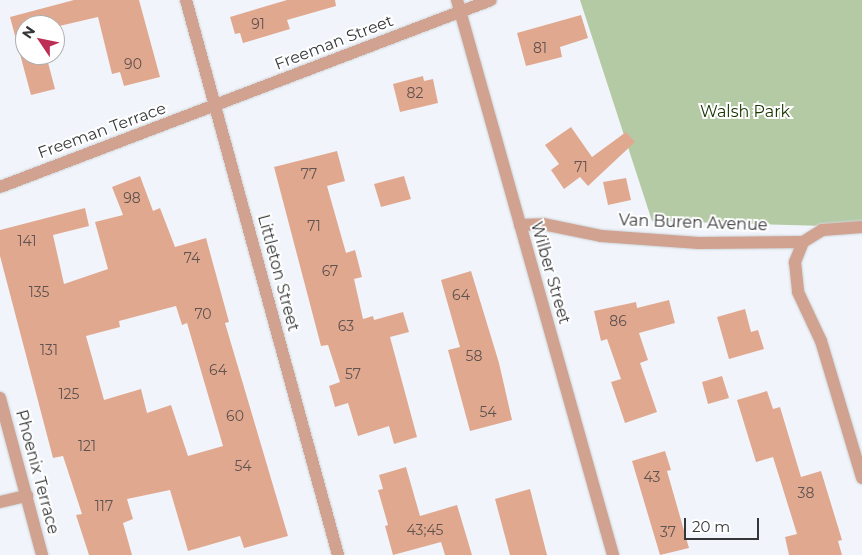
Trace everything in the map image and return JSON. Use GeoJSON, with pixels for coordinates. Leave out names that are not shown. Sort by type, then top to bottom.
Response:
{"type":"FeatureCollection","features":[{"type":"Feature","properties":{"kind":"street","name":"Littleton Street"},"geometry":{"type":"LineString","coordinates":[[186,0],[338,555]]}},
{"type":"Feature","properties":{"kind":"street","name":"Freeman Street"},"geometry":{"type":"LineString","coordinates":[[216,106],[458,6],[492,0]]}},
{"type":"Feature","properties":{"kind":"street","name":"Wilber Street"},"geometry":{"type":"LineString","coordinates":[[458,6],[613,555]]}},
{"type":"Feature","properties":{"kind":"street","name":"Freeman Terrace"},"geometry":{"type":"LineString","coordinates":[[0,186],[216,106]]}},
{"type":"Feature","properties":{"kind":"street","name":"Van Buren Avenue"},"geometry":{"type":"LineString","coordinates":[[520,225],[543,224],[601,236],[699,243],[802,242],[822,230],[862,227]]}},
{"type":"Feature","properties":{"kind":"street"},"geometry":{"type":"LineString","coordinates":[[802,242],[795,262],[798,292],[821,342],[862,478]]}},
{"type":"Feature","properties":{"kind":"street","name":"Phoenix Terrace"},"geometry":{"type":"LineString","coordinates":[[0,398],[41,555]]}},
{"type":"Feature","properties":{"kind":"street"},"geometry":{"type":"LineString","coordinates":[[0,502],[27,496]]}},
{"type":"Feature","properties":{"kind":"green space","name":"Walsh Park"},"geometry":{"type":"Polygon","coordinates":[[[580,0],[862,0],[862,227],[652,221],[580,0]]]}},
{"type":"Feature","properties":{"kind":"building"},"geometry":{"type":"Polygon","coordinates":[[[74,0],[139,0],[160,77],[124,86],[120,72],[112,74],[98,17],[65,25],[65,15],[18,15],[74,0]]]}},
{"type":"Feature","properties":{"kind":"building"},"geometry":{"type":"Polygon","coordinates":[[[287,0],[335,0],[336,6],[287,20],[290,29],[243,43],[240,33],[235,34],[230,17],[287,0]]]}},
{"type":"Feature","properties":{"kind":"building"},"geometry":{"type":"Polygon","coordinates":[[[581,15],[588,38],[560,47],[562,57],[526,66],[517,33],[581,15]]]}},
{"type":"Feature","properties":{"kind":"building"},"geometry":{"type":"Polygon","coordinates":[[[15,16],[15,36],[10,17],[15,16]]]}},
{"type":"Feature","properties":{"kind":"building"},"geometry":{"type":"Polygon","coordinates":[[[23,65],[49,65],[55,89],[31,95],[23,65]]]}},
{"type":"Feature","properties":{"kind":"building"},"geometry":{"type":"Polygon","coordinates":[[[423,76],[424,81],[433,79],[438,103],[400,112],[393,84],[423,76]]]}},
{"type":"Feature","properties":{"kind":"building"},"geometry":{"type":"Polygon","coordinates":[[[571,127],[592,157],[626,132],[635,142],[588,186],[580,177],[564,189],[551,170],[559,164],[545,145],[571,127]]]}},
{"type":"Feature","properties":{"kind":"building"},"geometry":{"type":"Polygon","coordinates":[[[337,151],[345,181],[327,186],[346,253],[355,250],[362,277],[354,279],[363,319],[373,316],[374,320],[403,312],[409,332],[390,337],[417,437],[394,444],[389,426],[358,436],[348,403],[335,407],[329,386],[340,382],[328,345],[321,346],[274,167],[337,151]]]}},
{"type":"Feature","properties":{"kind":"building"},"geometry":{"type":"Polygon","coordinates":[[[140,176],[153,211],[160,208],[175,247],[206,238],[229,322],[225,323],[288,536],[244,548],[240,536],[188,551],[170,490],[127,499],[133,519],[123,523],[132,555],[89,555],[76,515],[82,514],[63,456],[53,458],[0,256],[0,230],[85,208],[89,226],[53,235],[64,284],[108,269],[95,222],[123,215],[112,187],[140,176]],[[176,306],[119,321],[120,327],[86,336],[104,400],[141,389],[147,413],[171,405],[188,456],[223,446],[187,323],[182,325],[176,306]]]}},
{"type":"Feature","properties":{"kind":"building"},"geometry":{"type":"Polygon","coordinates":[[[404,176],[411,199],[381,207],[374,184],[404,176]]]}},
{"type":"Feature","properties":{"kind":"building"},"geometry":{"type":"Polygon","coordinates":[[[626,178],[631,200],[608,205],[603,182],[626,178]]]}},
{"type":"Feature","properties":{"kind":"building"},"geometry":{"type":"Polygon","coordinates":[[[471,271],[499,363],[512,420],[470,431],[448,350],[460,347],[441,280],[471,271]]]}},
{"type":"Feature","properties":{"kind":"building"},"geometry":{"type":"Polygon","coordinates":[[[669,300],[675,323],[639,333],[648,360],[640,363],[657,412],[625,423],[611,382],[621,379],[607,339],[601,341],[594,311],[636,302],[637,308],[669,300]]]}},
{"type":"Feature","properties":{"kind":"building"},"geometry":{"type":"Polygon","coordinates":[[[745,309],[751,332],[758,330],[764,349],[729,359],[717,317],[745,309]]]}},
{"type":"Feature","properties":{"kind":"building"},"geometry":{"type":"Polygon","coordinates":[[[722,376],[729,398],[708,404],[702,382],[722,376]]]}},
{"type":"Feature","properties":{"kind":"building"},"geometry":{"type":"Polygon","coordinates":[[[767,391],[773,409],[780,407],[801,477],[821,471],[842,540],[838,541],[842,555],[789,555],[785,537],[797,534],[773,457],[756,462],[737,400],[767,391]]]}},
{"type":"Feature","properties":{"kind":"building"},"geometry":{"type":"Polygon","coordinates":[[[665,451],[671,470],[667,471],[689,548],[660,555],[632,461],[665,451]]]}},
{"type":"Feature","properties":{"kind":"building"},"geometry":{"type":"Polygon","coordinates":[[[406,467],[420,516],[457,505],[472,555],[445,555],[441,542],[393,555],[385,526],[388,525],[378,490],[383,489],[379,475],[406,467]]]}},
{"type":"Feature","properties":{"kind":"building"},"geometry":{"type":"Polygon","coordinates":[[[530,489],[547,555],[510,555],[495,499],[530,489]]]}}]}
